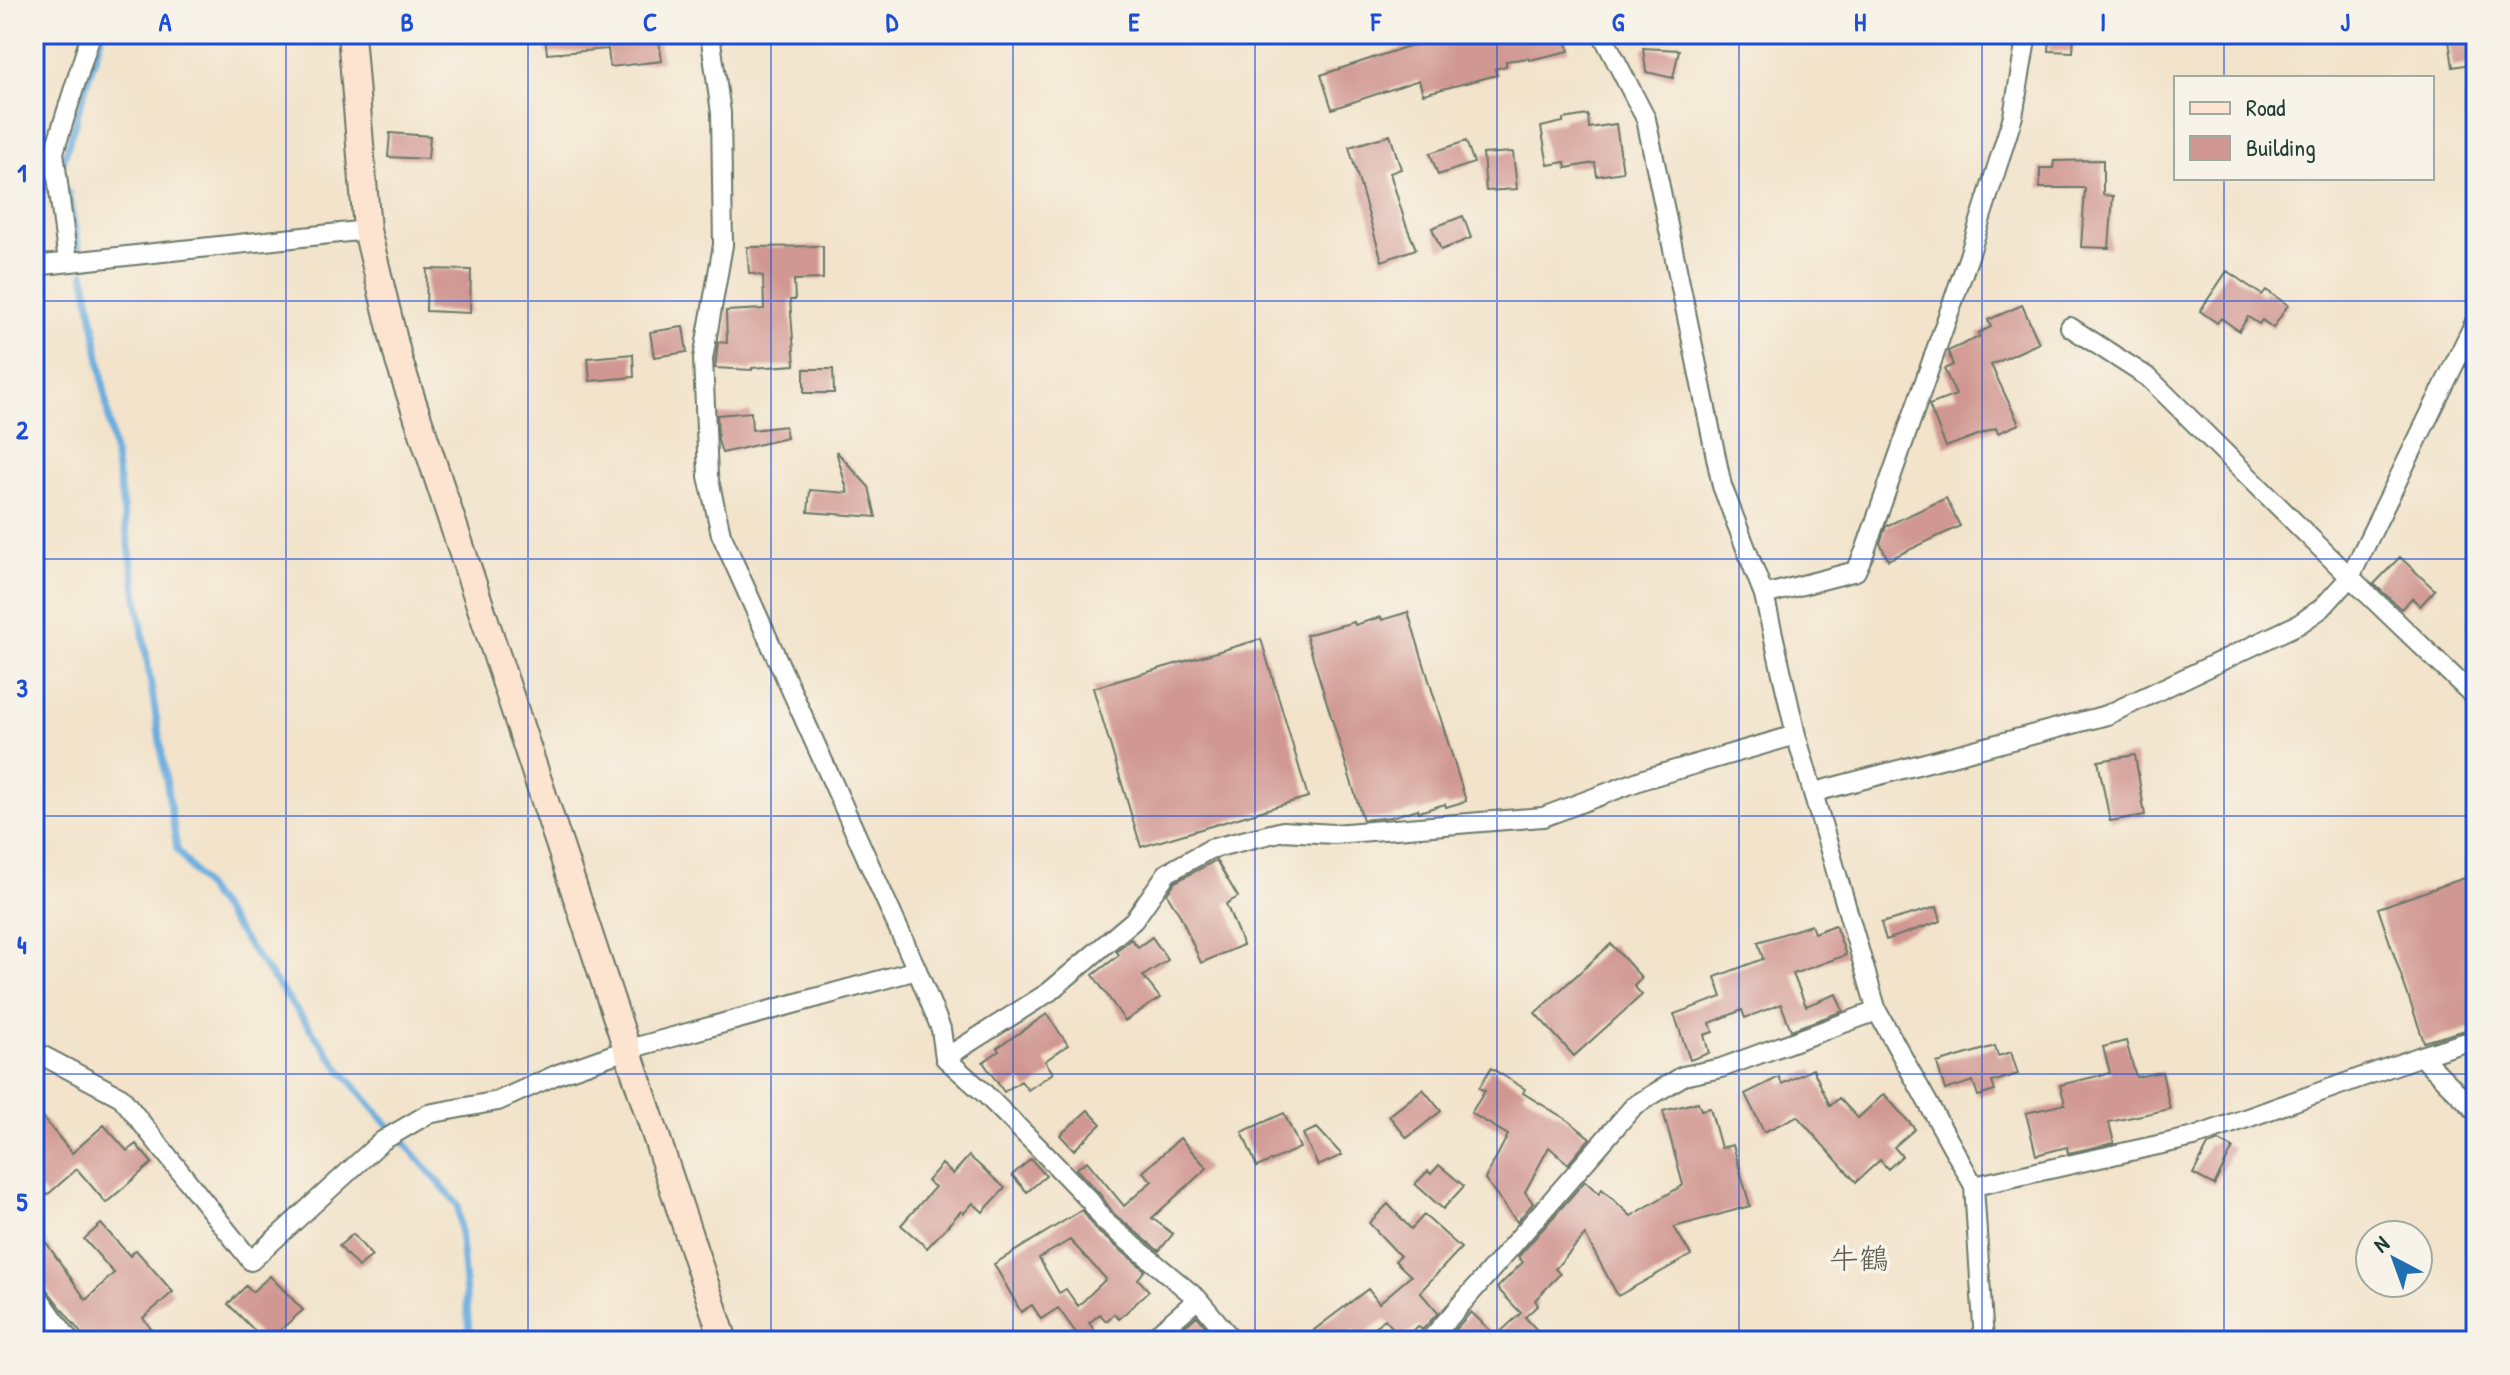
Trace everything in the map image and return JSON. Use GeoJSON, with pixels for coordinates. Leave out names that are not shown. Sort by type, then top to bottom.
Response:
{"type":"FeatureCollection","features":[{"type":"Feature","properties":{"kind":"street"},"geometry":{"type":"LineString","coordinates":[[68,262],[54,152],[91,34]]}},
{"type":"Feature","properties":{"kind":"street"},"geometry":{"type":"LineString","coordinates":[[351,34],[367,230],[399,361],[724,1341]]}},
{"type":"Feature","properties":{"kind":"street"},"geometry":{"type":"LineString","coordinates":[[710,34],[721,113],[723,245],[703,359],[708,476],[721,534],[917,970],[941,1029],[945,1058],[1038,1147],[1090,1201],[1105,1222],[1198,1299],[1233,1341]]}},
{"type":"Feature","properties":{"kind":"street"},"geometry":{"type":"LineString","coordinates":[[1602,34],[1646,119],[1722,486],[1764,595],[1796,735],[1877,1011],[1974,1186],[1984,1341]]}},
{"type":"Feature","properties":{"kind":"street"},"geometry":{"type":"LineString","coordinates":[[1764,595],[1856,571],[1969,256],[2013,116],[2027,34]]}},
{"type":"Feature","properties":{"kind":"street"},"geometry":{"type":"LineString","coordinates":[[34,266],[367,230]]}},
{"type":"Feature","properties":{"kind":"street"},"geometry":{"type":"LineString","coordinates":[[1815,792],[2107,715],[2299,624],[2322,608],[2350,577],[2476,320]]}},
{"type":"Feature","properties":{"kind":"street"},"geometry":{"type":"LineString","coordinates":[[2070,327],[2149,378],[2476,698]]}},
{"type":"Feature","properties":{"kind":"street"},"geometry":{"type":"LineString","coordinates":[[945,1058],[1049,992],[1134,920],[1167,873],[1210,849],[1283,831],[1334,834],[1543,817],[1644,779],[1796,735]]}},
{"type":"Feature","properties":{"kind":"street"},"geometry":{"type":"LineString","coordinates":[[34,1051],[121,1097],[251,1261],[382,1141],[428,1114],[498,1101],[558,1074],[629,1049],[917,970]]}},
{"type":"Feature","properties":{"kind":"street"},"geometry":{"type":"LineString","coordinates":[[1429,1341],[1634,1106],[1683,1076],[1721,1068],[1877,1011]]}},
{"type":"Feature","properties":{"kind":"street"},"geometry":{"type":"LineString","coordinates":[[1974,1186],[2194,1137],[2476,1039]]}},
{"type":"Feature","properties":{"kind":"street"},"geometry":{"type":"LineString","coordinates":[[2421,1056],[2476,1111]]}},
{"type":"Feature","properties":{"kind":"street"},"geometry":{"type":"LineString","coordinates":[[34,1291],[70,1341]]}},
{"type":"Feature","properties":{"kind":"street"},"geometry":{"type":"LineString","coordinates":[[1149,1341],[1198,1299]]}},
{"type":"Feature","properties":{"kind":"building"},"geometry":{"type":"Polygon","coordinates":[[[545,34],[658,34],[662,61],[610,67],[608,49],[547,54],[545,34]]]}},
{"type":"Feature","properties":{"kind":"building"},"geometry":{"type":"Polygon","coordinates":[[[1457,34],[1565,34],[1569,51],[1529,60],[1506,61],[1506,66],[1495,69],[1497,75],[1423,94],[1419,80],[1332,109],[1321,75],[1457,34]]]}},
{"type":"Feature","properties":{"kind":"building"},"geometry":{"type":"Polygon","coordinates":[[[2050,34],[2074,34],[2073,52],[2049,51],[2050,34]]]}},
{"type":"Feature","properties":{"kind":"building"},"geometry":{"type":"Polygon","coordinates":[[[2448,34],[2473,34],[2476,63],[2453,67],[2448,34]]]}},
{"type":"Feature","properties":{"kind":"building"},"geometry":{"type":"Polygon","coordinates":[[[1643,48],[1679,50],[1673,78],[1646,72],[1643,48]]]}},
{"type":"Feature","properties":{"kind":"building"},"geometry":{"type":"Polygon","coordinates":[[[1588,115],[1589,128],[1616,124],[1623,172],[1597,176],[1595,163],[1566,168],[1565,162],[1548,165],[1541,127],[1588,115]]]}},
{"type":"Feature","properties":{"kind":"building"},"geometry":{"type":"Polygon","coordinates":[[[390,133],[430,136],[428,159],[388,157],[390,133]]]}},
{"type":"Feature","properties":{"kind":"building"},"geometry":{"type":"Polygon","coordinates":[[[1390,135],[1401,169],[1390,173],[1416,249],[1382,261],[1349,147],[1390,135]]]}},
{"type":"Feature","properties":{"kind":"building"},"geometry":{"type":"Polygon","coordinates":[[[1466,141],[1474,163],[1438,175],[1430,153],[1466,141]]]}},
{"type":"Feature","properties":{"kind":"building"},"geometry":{"type":"Polygon","coordinates":[[[1513,152],[1517,189],[1486,191],[1483,154],[1513,152]]]}},
{"type":"Feature","properties":{"kind":"building"},"geometry":{"type":"Polygon","coordinates":[[[2103,160],[2103,195],[2113,196],[2109,248],[2081,247],[2085,188],[2040,188],[2040,168],[2053,168],[2054,161],[2103,160]]]}},
{"type":"Feature","properties":{"kind":"building"},"geometry":{"type":"Polygon","coordinates":[[[1463,216],[1471,238],[1441,250],[1432,228],[1463,216]]]}},
{"type":"Feature","properties":{"kind":"building"},"geometry":{"type":"Polygon","coordinates":[[[823,246],[823,279],[794,280],[795,300],[790,300],[795,365],[752,370],[715,368],[718,342],[727,343],[726,311],[764,309],[763,276],[749,273],[747,247],[823,246]]]}},
{"type":"Feature","properties":{"kind":"building"},"geometry":{"type":"Polygon","coordinates":[[[427,269],[471,270],[470,313],[426,311],[427,269]]]}},
{"type":"Feature","properties":{"kind":"building"},"geometry":{"type":"Polygon","coordinates":[[[2227,271],[2262,295],[2266,290],[2288,305],[2273,328],[2262,320],[2259,324],[2248,317],[2239,331],[2221,318],[2217,323],[2200,311],[2227,271]]]}},
{"type":"Feature","properties":{"kind":"building"},"geometry":{"type":"Polygon","coordinates":[[[2022,305],[2039,343],[1991,365],[2019,424],[1998,433],[1996,428],[1946,447],[1929,405],[1956,395],[1944,369],[1953,365],[1948,351],[1979,337],[1978,333],[1991,327],[1988,320],[2022,305]]]}},
{"type":"Feature","properties":{"kind":"building"},"geometry":{"type":"Polygon","coordinates":[[[683,327],[687,352],[654,357],[650,332],[683,327]]]}},
{"type":"Feature","properties":{"kind":"building"},"geometry":{"type":"Polygon","coordinates":[[[633,354],[634,377],[590,381],[588,358],[633,354]]]}},
{"type":"Feature","properties":{"kind":"building"},"geometry":{"type":"Polygon","coordinates":[[[804,369],[833,369],[834,393],[804,393],[804,369]]]}},
{"type":"Feature","properties":{"kind":"building"},"geometry":{"type":"Polygon","coordinates":[[[751,412],[752,430],[785,426],[787,438],[722,453],[717,415],[751,412]]]}},
{"type":"Feature","properties":{"kind":"building"},"geometry":{"type":"Polygon","coordinates":[[[836,451],[869,487],[876,517],[808,512],[810,490],[848,493],[836,451]]]}},
{"type":"Feature","properties":{"kind":"building"},"geometry":{"type":"Polygon","coordinates":[[[1946,498],[1960,526],[1888,560],[1880,543],[1886,526],[1946,498]]]}},
{"type":"Feature","properties":{"kind":"building"},"geometry":{"type":"Polygon","coordinates":[[[2400,557],[2435,590],[2420,606],[2412,598],[2401,609],[2374,584],[2400,557]]]}},
{"type":"Feature","properties":{"kind":"building"},"geometry":{"type":"Polygon","coordinates":[[[1408,612],[1466,801],[1363,820],[1306,635],[1408,612]]]}},
{"type":"Feature","properties":{"kind":"building"},"geometry":{"type":"Polygon","coordinates":[[[1261,639],[1308,797],[1141,847],[1093,688],[1261,639]]]}},
{"type":"Feature","properties":{"kind":"building"},"geometry":{"type":"Polygon","coordinates":[[[2135,755],[2145,815],[2110,821],[2098,761],[2135,755]]]}},
{"type":"Feature","properties":{"kind":"building"},"geometry":{"type":"Polygon","coordinates":[[[1216,860],[1238,897],[1226,904],[1243,945],[1201,963],[1167,894],[1175,882],[1216,860]]]}},
{"type":"Feature","properties":{"kind":"building"},"geometry":{"type":"Polygon","coordinates":[[[2476,874],[2476,1027],[2424,1042],[2378,908],[2476,874]]]}},
{"type":"Feature","properties":{"kind":"building"},"geometry":{"type":"Polygon","coordinates":[[[1937,907],[1941,921],[1886,940],[1881,923],[1937,907]]]}},
{"type":"Feature","properties":{"kind":"building"},"geometry":{"type":"Polygon","coordinates":[[[1811,925],[1814,933],[1835,925],[1846,955],[1793,974],[1806,1006],[1836,994],[1843,1011],[1791,1030],[1781,1004],[1745,1018],[1742,1010],[1710,1023],[1713,1032],[1704,1035],[1709,1053],[1690,1060],[1674,1014],[1722,997],[1715,977],[1763,959],[1758,942],[1811,925]]]}},
{"type":"Feature","properties":{"kind":"building"},"geometry":{"type":"Polygon","coordinates":[[[1152,937],[1168,960],[1143,976],[1160,998],[1125,1021],[1093,975],[1119,955],[1116,951],[1131,939],[1138,947],[1152,937]]]}},
{"type":"Feature","properties":{"kind":"building"},"geometry":{"type":"Polygon","coordinates":[[[1611,944],[1642,978],[1634,986],[1642,995],[1574,1056],[1535,1013],[1611,944]]]}},
{"type":"Feature","properties":{"kind":"building"},"geometry":{"type":"Polygon","coordinates":[[[1047,1014],[1068,1045],[1045,1061],[1053,1073],[1028,1090],[1021,1081],[1004,1092],[983,1062],[999,1051],[997,1048],[1047,1014]]]}},
{"type":"Feature","properties":{"kind":"building"},"geometry":{"type":"Polygon","coordinates":[[[2126,1041],[2136,1077],[2162,1072],[2170,1109],[2109,1122],[2114,1143],[2068,1153],[2067,1147],[2036,1155],[2026,1113],[2065,1104],[2060,1085],[2110,1073],[2103,1047],[2126,1041]]]}},
{"type":"Feature","properties":{"kind":"building"},"geometry":{"type":"Polygon","coordinates":[[[1995,1046],[1998,1056],[2011,1052],[2018,1074],[1992,1082],[1995,1091],[1978,1096],[1973,1081],[1945,1090],[1937,1063],[1995,1046]]]}},
{"type":"Feature","properties":{"kind":"building"},"geometry":{"type":"Polygon","coordinates":[[[1491,1068],[1525,1089],[1523,1093],[1569,1121],[1590,1138],[1568,1164],[1549,1147],[1525,1192],[1533,1203],[1517,1222],[1485,1179],[1508,1135],[1471,1113],[1485,1091],[1479,1088],[1491,1068]]]}},
{"type":"Feature","properties":{"kind":"building"},"geometry":{"type":"Polygon","coordinates":[[[1813,1069],[1830,1106],[1839,1098],[1858,1118],[1884,1094],[1915,1129],[1894,1147],[1902,1156],[1888,1169],[1880,1160],[1856,1182],[1797,1116],[1764,1132],[1745,1094],[1779,1077],[1782,1084],[1813,1069]]]}},
{"type":"Feature","properties":{"kind":"building"},"geometry":{"type":"Polygon","coordinates":[[[1423,1089],[1441,1111],[1407,1138],[1389,1116],[1423,1089]]]}},
{"type":"Feature","properties":{"kind":"building"},"geometry":{"type":"Polygon","coordinates":[[[1698,1102],[1701,1110],[1710,1108],[1721,1148],[1733,1145],[1750,1206],[1674,1227],[1691,1255],[1618,1296],[1585,1235],[1555,1269],[1560,1274],[1535,1300],[1538,1305],[1525,1317],[1547,1341],[1445,1341],[1471,1312],[1496,1336],[1521,1313],[1497,1288],[1523,1262],[1518,1257],[1585,1181],[1599,1194],[1602,1189],[1631,1216],[1683,1185],[1663,1111],[1698,1102]]]}},
{"type":"Feature","properties":{"kind":"building"},"geometry":{"type":"Polygon","coordinates":[[[34,1107],[72,1153],[104,1125],[127,1151],[136,1144],[152,1163],[106,1203],[77,1169],[46,1196],[34,1183],[34,1107]]]}},
{"type":"Feature","properties":{"kind":"building"},"geometry":{"type":"Polygon","coordinates":[[[1088,1110],[1101,1124],[1074,1150],[1060,1135],[1088,1110]]]}},
{"type":"Feature","properties":{"kind":"building"},"geometry":{"type":"Polygon","coordinates":[[[1284,1113],[1300,1148],[1257,1167],[1242,1132],[1284,1113]]]}},
{"type":"Feature","properties":{"kind":"building"},"geometry":{"type":"Polygon","coordinates":[[[1317,1128],[1342,1155],[1318,1166],[1303,1134],[1317,1128]]]}},
{"type":"Feature","properties":{"kind":"building"},"geometry":{"type":"Polygon","coordinates":[[[1180,1138],[1207,1168],[1152,1218],[1173,1234],[1159,1251],[1114,1214],[1076,1169],[1087,1161],[1124,1206],[1152,1181],[1143,1172],[1180,1138]]]}},
{"type":"Feature","properties":{"kind":"building"},"geometry":{"type":"Polygon","coordinates":[[[2219,1141],[2233,1148],[2214,1185],[2193,1174],[2208,1145],[2219,1141]]]}},
{"type":"Feature","properties":{"kind":"building"},"geometry":{"type":"Polygon","coordinates":[[[969,1156],[1005,1188],[983,1212],[973,1203],[964,1213],[961,1211],[927,1248],[901,1225],[935,1187],[927,1181],[942,1164],[953,1174],[969,1156]]]}},
{"type":"Feature","properties":{"kind":"building"},"geometry":{"type":"Polygon","coordinates":[[[1031,1159],[1046,1176],[1027,1192],[1012,1175],[1031,1159]]]}},
{"type":"Feature","properties":{"kind":"building"},"geometry":{"type":"Polygon","coordinates":[[[1439,1165],[1464,1186],[1443,1209],[1415,1184],[1439,1165]]]}},
{"type":"Feature","properties":{"kind":"building"},"geometry":{"type":"Polygon","coordinates":[[[1388,1204],[1411,1229],[1424,1215],[1461,1248],[1420,1292],[1438,1313],[1422,1330],[1418,1326],[1402,1339],[1385,1319],[1359,1338],[1354,1331],[1341,1341],[1322,1341],[1314,1330],[1368,1289],[1379,1303],[1411,1276],[1395,1261],[1400,1256],[1369,1223],[1388,1204]]]}},
{"type":"Feature","properties":{"kind":"building"},"geometry":{"type":"Polygon","coordinates":[[[1082,1210],[1097,1231],[1145,1270],[1138,1279],[1149,1291],[1119,1319],[1114,1314],[1106,1321],[1100,1314],[1089,1323],[1102,1341],[1082,1341],[1058,1308],[1041,1319],[1032,1305],[1021,1312],[994,1264],[1082,1210]],[[1070,1240],[1039,1258],[1059,1293],[1066,1289],[1078,1306],[1106,1279],[1070,1240]]]}},
{"type":"Feature","properties":{"kind":"building"},"geometry":{"type":"Polygon","coordinates":[[[101,1224],[130,1256],[136,1250],[173,1292],[143,1318],[160,1341],[87,1341],[34,1273],[34,1225],[86,1300],[114,1273],[84,1239],[101,1224]]]}},
{"type":"Feature","properties":{"kind":"building"},"geometry":{"type":"Polygon","coordinates":[[[353,1234],[372,1256],[358,1267],[339,1246],[353,1234]]]}},
{"type":"Feature","properties":{"kind":"building"},"geometry":{"type":"Polygon","coordinates":[[[270,1276],[303,1310],[265,1341],[228,1304],[246,1286],[252,1292],[270,1276]]]}},
{"type":"Feature","properties":{"kind":"building"},"geometry":{"type":"Polygon","coordinates":[[[1197,1316],[1209,1331],[1199,1341],[1180,1341],[1174,1335],[1197,1316]]]}},
{"type":"Feature","properties":{"kind":"waterway"},"geometry":{"type":"LineString","coordinates":[[62,165],[102,34]]}},
{"type":"Feature","properties":{"kind":"waterway"},"geometry":{"type":"LineString","coordinates":[[68,193],[79,250]]}},
{"type":"Feature","properties":{"kind":"waterway"},"geometry":{"type":"LineString","coordinates":[[84,273],[177,849],[341,1070],[388,1125]]}},
{"type":"Feature","properties":{"kind":"waterway"},"geometry":{"type":"LineString","coordinates":[[403,1141],[458,1205],[470,1341]]}},
{"type":"Feature","properties":{"kind":"district","name":"牛鶴"},"geometry":{"type":"Point","coordinates":[1859,1259]}}]}
